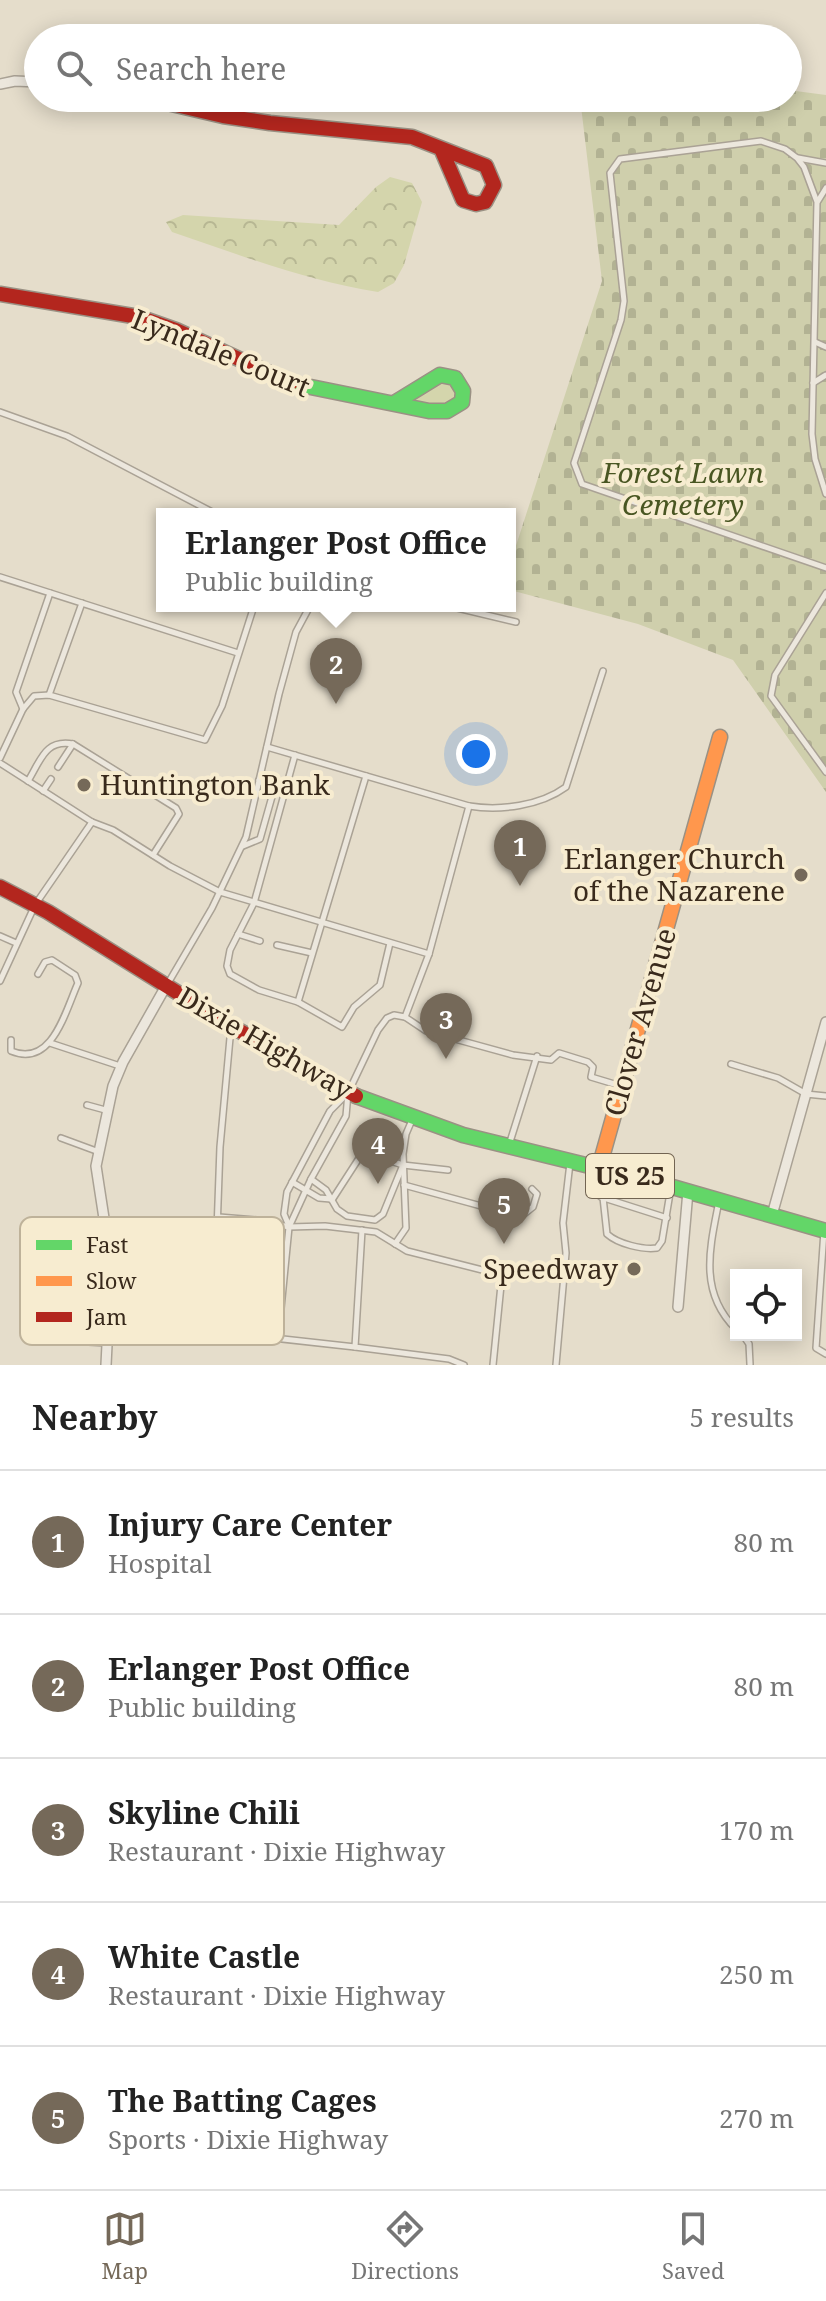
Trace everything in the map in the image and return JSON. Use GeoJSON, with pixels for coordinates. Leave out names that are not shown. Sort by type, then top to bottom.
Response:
{"type":"FeatureCollection","features":[{"type":"Feature","properties":{"kind":"street"},"geometry":{"type":"LineString","coordinates":[[0,84],[24,81]]}},
{"type":"Feature","properties":{"kind":"street"},"geometry":{"type":"LineString","coordinates":[[206,112],[270,123],[392,133],[423,141],[442,151]]}},
{"type":"Feature","properties":{"kind":"street","name":"Lyndale Court"},"geometry":{"type":"LineString","coordinates":[[0,294],[105,309],[141,318],[204,341],[281,380],[344,397],[396,402]]}},
{"type":"Feature","properties":{"kind":"street","name":"Clover Avenue"},"geometry":{"type":"LineString","coordinates":[[599,1168],[720,737]]}},
{"type":"Feature","properties":{"kind":"street","name":"Dixie Highway"},"geometry":{"type":"LineString","coordinates":[[0,887],[348,1093],[412,1119],[671,1186],[825,1231]]}},
{"type":"Feature","properties":{"kind":"street"},"geometry":{"type":"LineString","coordinates":[[103,1217],[95,1173],[113,1086],[166,986]]}},
{"type":"Feature","properties":{"kind":"street"},"geometry":{"type":"LineString","coordinates":[[772,1215],[826,1022]]}},
{"type":"Feature","properties":{"kind":"street"},"geometry":{"type":"LineString","coordinates":[[678,1307],[688,1191]]}},
{"type":"Feature","properties":{"kind":"street"},"geometry":{"type":"LineString","coordinates":[[106,1365],[107,1345]]}},
{"type":"Feature","properties":{"kind":"lane"},"geometry":{"type":"LineString","coordinates":[[826,494],[815,459],[812,434],[817,202],[804,167],[785,149],[761,141],[620,159],[610,173],[622,273],[621,320],[574,463],[582,484],[826,568]]}},
{"type":"Feature","properties":{"kind":"lane"},"geometry":{"type":"LineString","coordinates":[[797,158],[826,163]]}},
{"type":"Feature","properties":{"kind":"lane"},"geometry":{"type":"LineString","coordinates":[[817,202],[826,188]]}},
{"type":"Feature","properties":{"kind":"lane"},"geometry":{"type":"LineString","coordinates":[[815,342],[826,347]]}},
{"type":"Feature","properties":{"kind":"lane"},"geometry":{"type":"LineString","coordinates":[[813,384],[826,375]]}},
{"type":"Feature","properties":{"kind":"lane"},"geometry":{"type":"LineString","coordinates":[[0,412],[67,436],[205,508]]}},
{"type":"Feature","properties":{"kind":"lane"},"geometry":{"type":"LineString","coordinates":[[0,577],[238,653]]}},
{"type":"Feature","properties":{"kind":"lane"},"geometry":{"type":"LineString","coordinates":[[23,709],[16,692],[50,593]]}},
{"type":"Feature","properties":{"kind":"lane"},"geometry":{"type":"LineString","coordinates":[[826,593],[775,675],[771,696],[826,772]]}},
{"type":"Feature","properties":{"kind":"lane"},"geometry":{"type":"LineString","coordinates":[[49,695],[82,603]]}},
{"type":"Feature","properties":{"kind":"lane"},"geometry":{"type":"LineString","coordinates":[[252,612],[222,706],[205,740],[49,695],[34,696],[23,709],[0,760],[92,822],[113,830],[220,892],[429,954]]}},
{"type":"Feature","properties":{"kind":"lane"},"geometry":{"type":"LineString","coordinates":[[166,986],[220,892],[242,846],[296,632],[307,612]]}},
{"type":"Feature","properties":{"kind":"lane"},"geometry":{"type":"LineString","coordinates":[[474,612],[516,622]]}},
{"type":"Feature","properties":{"kind":"lane"},"geometry":{"type":"LineString","coordinates":[[267,747],[469,806],[494,810],[554,796],[566,787],[603,671]]}},
{"type":"Feature","properties":{"kind":"lane"},"geometry":{"type":"LineString","coordinates":[[28,781],[49,747],[59,741],[73,744],[176,808],[179,814],[153,855]]}},
{"type":"Feature","properties":{"kind":"lane"},"geometry":{"type":"LineString","coordinates":[[58,767],[73,744]]}},
{"type":"Feature","properties":{"kind":"lane"},"geometry":{"type":"LineString","coordinates":[[295,755],[254,903],[230,950],[227,966],[230,974],[259,990],[298,1002],[342,1027],[354,1007],[380,985],[390,943]]}},
{"type":"Feature","properties":{"kind":"lane"},"geometry":{"type":"LineString","coordinates":[[298,1002],[366,776]]}},
{"type":"Feature","properties":{"kind":"lane"},"geometry":{"type":"LineString","coordinates":[[43,791],[51,779]]}},
{"type":"Feature","properties":{"kind":"lane"},"geometry":{"type":"LineString","coordinates":[[242,846],[260,839],[273,793],[259,780]]}},
{"type":"Feature","properties":{"kind":"lane"},"geometry":{"type":"LineString","coordinates":[[405,1017],[429,954],[469,806]]}},
{"type":"Feature","properties":{"kind":"lane"},"geometry":{"type":"LineString","coordinates":[[0,981],[35,905],[92,822]]}},
{"type":"Feature","properties":{"kind":"lane"},"geometry":{"type":"LineString","coordinates":[[238,934],[260,941]]}},
{"type":"Feature","properties":{"kind":"lane"},"geometry":{"type":"LineString","coordinates":[[0,936],[16,943]]}},
{"type":"Feature","properties":{"kind":"lane"},"geometry":{"type":"LineString","coordinates":[[277,945],[312,953]]}},
{"type":"Feature","properties":{"kind":"lane"},"geometry":{"type":"LineString","coordinates":[[11,1040],[11,1051],[23,1056],[32,1055],[50,1043],[78,983],[75,975],[52,960],[45,962],[38,974]]}},
{"type":"Feature","properties":{"kind":"lane"},"geometry":{"type":"LineString","coordinates":[[289,1227],[284,1204],[292,1182],[330,1111],[348,1093],[378,1030],[387,1018],[394,1015],[405,1017],[426,1031],[513,1055],[551,1060],[559,1053],[588,1062],[593,1067],[591,1077],[622,1086]]}},
{"type":"Feature","properties":{"kind":"lane"},"geometry":{"type":"LineString","coordinates":[[219,1217],[220,1147],[231,1026]]}},
{"type":"Feature","properties":{"kind":"lane"},"geometry":{"type":"LineString","coordinates":[[50,1043],[121,1066]]}},
{"type":"Feature","properties":{"kind":"lane"},"geometry":{"type":"LineString","coordinates":[[509,1146],[537,1056]]}},
{"type":"Feature","properties":{"kind":"lane"},"geometry":{"type":"LineString","coordinates":[[731,1064],[778,1078],[806,1094],[826,1096]]}},
{"type":"Feature","properties":{"kind":"lane"},"geometry":{"type":"LineString","coordinates":[[284,1278],[289,1227],[305,1190],[346,1116],[348,1093]]}},
{"type":"Feature","properties":{"kind":"lane"},"geometry":{"type":"LineString","coordinates":[[87,1105],[110,1111]]}},
{"type":"Feature","properties":{"kind":"lane"},"geometry":{"type":"LineString","coordinates":[[395,1244],[406,1228],[404,1143],[412,1119]]}},
{"type":"Feature","properties":{"kind":"lane"},"geometry":{"type":"LineString","coordinates":[[61,1138],[99,1152]]}},
{"type":"Feature","properties":{"kind":"lane"},"geometry":{"type":"LineString","coordinates":[[332,1200],[363,1152],[403,1165],[448,1170]]}},
{"type":"Feature","properties":{"kind":"lane"},"geometry":{"type":"LineString","coordinates":[[556,1365],[566,1253],[563,1223],[570,1161]]}},
{"type":"Feature","properties":{"kind":"lane"},"geometry":{"type":"LineString","coordinates":[[311,1179],[326,1190],[337,1209],[347,1216],[375,1220],[383,1214],[403,1165]]}},
{"type":"Feature","properties":{"kind":"lane"},"geometry":{"type":"LineString","coordinates":[[599,1168],[605,1226],[611,1239],[654,1249],[662,1241],[671,1186]]}},
{"type":"Feature","properties":{"kind":"lane"},"geometry":{"type":"LineString","coordinates":[[292,1182],[319,1198],[332,1200]]}},
{"type":"Feature","properties":{"kind":"lane"},"geometry":{"type":"LineString","coordinates":[[404,1185],[514,1215],[523,1215],[533,1207],[537,1194],[532,1189]]}},
{"type":"Feature","properties":{"kind":"lane"},"geometry":{"type":"LineString","coordinates":[[601,1197],[667,1218]]}},
{"type":"Feature","properties":{"kind":"lane"},"geometry":{"type":"LineString","coordinates":[[719,1200],[708,1271],[719,1305],[730,1321]]}},
{"type":"Feature","properties":{"kind":"lane"},"geometry":{"type":"LineString","coordinates":[[284,1226],[325,1226],[376,1232],[407,1251],[502,1275],[493,1365]]}},
{"type":"Feature","properties":{"kind":"lane"},"geometry":{"type":"LineString","coordinates":[[355,1347],[362,1230]]}},
{"type":"Feature","properties":{"kind":"lane"},"geometry":{"type":"LineString","coordinates":[[825,1231],[816,1348],[826,1354]]}},
{"type":"Feature","properties":{"kind":"lane"},"geometry":{"type":"LineString","coordinates":[[284,1340],[449,1359],[464,1365]]}},
{"type":"Feature","properties":{"kind":"lane"},"geometry":{"type":"LineString","coordinates":[[747,1341],[750,1364]]}},
{"type":"Feature","properties":{"kind":"green space","name":"Forest Lawn Cemetery"},"geometry":{"type":"Polygon","coordinates":[[[802,92],[826,95],[826,792],[733,660],[638,624],[516,592],[516,546],[602,281],[582,112],[802,112],[802,92]]]}},
{"type":"Feature","properties":{"kind":"green space"},"geometry":{"type":"Polygon","coordinates":[[[390,177],[412,183],[422,202],[404,265],[394,283],[378,292],[325,281],[248,258],[172,232],[166,222],[183,215],[339,225],[390,177]]]}},
{"type":"Feature","properties":{"kind":"green space"},"geometry":{"type":"Polygon","coordinates":[[[444,379],[457,387],[457,398],[444,409],[406,399],[444,379]]]}},
{"type":"Feature","properties":{"kind":"traffic: fast"},"geometry":{"type":"LineString","coordinates":[[291,383],[429,411],[447,411],[462,402],[463,391],[455,378],[440,375],[396,402]]}},
{"type":"Feature","properties":{"kind":"traffic: fast"},"geometry":{"type":"LineString","coordinates":[[356,1096],[463,1135],[655,1182],[826,1231]]}},
{"type":"Feature","properties":{"kind":"traffic: slow"},"geometry":{"type":"LineString","coordinates":[[599,1168],[720,737]]}},
{"type":"Feature","properties":{"kind":"traffic: jam"},"geometry":{"type":"LineString","coordinates":[[206,112],[270,123],[412,137],[486,166],[494,185],[485,202],[476,204],[463,200],[442,151]]}},
{"type":"Feature","properties":{"kind":"traffic: jam"},"geometry":{"type":"LineString","coordinates":[[0,294],[139,317],[176,330],[291,383]]}},
{"type":"Feature","properties":{"kind":"traffic: jam"},"geometry":{"type":"LineString","coordinates":[[0,887],[48,912],[231,1026],[356,1096]]}},
{"type":"Feature","properties":{"kind":"place","name":"Erlanger Post Office"},"geometry":{"type":"Point","coordinates":[336,704]}},
{"type":"Feature","properties":{"kind":"place","name":"Huntington Bank"},"geometry":{"type":"Point","coordinates":[84,785]}},
{"type":"Feature","properties":{"kind":"place","name":"Erlanger Church of the Nazarene"},"geometry":{"type":"Point","coordinates":[801,875]}},
{"type":"Feature","properties":{"kind":"place","name":"Injury Care Center"},"geometry":{"type":"Point","coordinates":[520,886]}},
{"type":"Feature","properties":{"kind":"place","name":"Skyline Chili"},"geometry":{"type":"Point","coordinates":[446,1059]}},
{"type":"Feature","properties":{"kind":"place","name":"White Castle"},"geometry":{"type":"Point","coordinates":[378,1184]}},
{"type":"Feature","properties":{"kind":"place","name":"The Batting Cages"},"geometry":{"type":"Point","coordinates":[504,1244]}},
{"type":"Feature","properties":{"kind":"place","name":"Speedway"},"geometry":{"type":"Point","coordinates":[634,1269]}}]}
